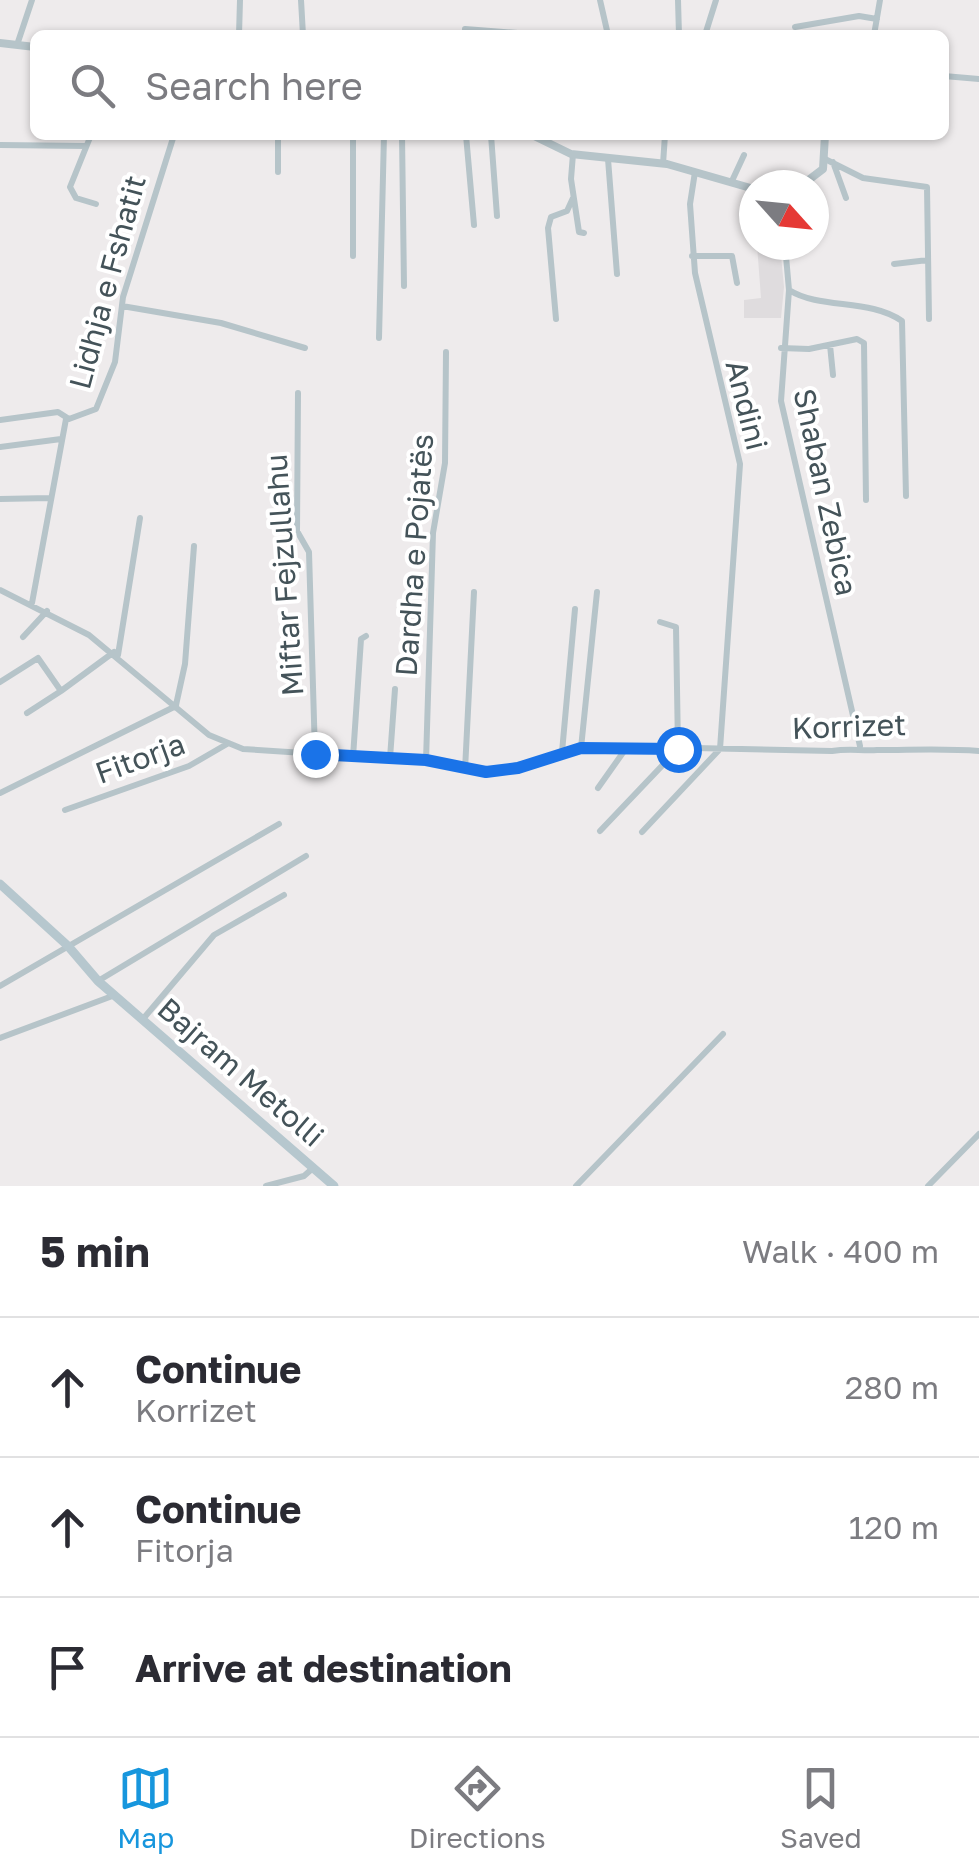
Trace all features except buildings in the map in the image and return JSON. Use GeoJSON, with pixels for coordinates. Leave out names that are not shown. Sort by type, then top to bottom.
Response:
{"type":"FeatureCollection","features":[{"type":"Feature","properties":{"kind":"main road","name":"Bajram Metolli"},"geometry":{"type":"LineString","coordinates":[[0,884],[68,946],[98,981],[334,1186]]}},
{"type":"Feature","properties":{"kind":"street"},"geometry":{"type":"LineString","coordinates":[[18,45],[32,0]]}},
{"type":"Feature","properties":{"kind":"street"},"geometry":{"type":"LineString","coordinates":[[239,30],[240,0]]}},
{"type":"Feature","properties":{"kind":"street"},"geometry":{"type":"LineString","coordinates":[[300,0],[302,30]]}},
{"type":"Feature","properties":{"kind":"street"},"geometry":{"type":"LineString","coordinates":[[600,0],[607,30]]}},
{"type":"Feature","properties":{"kind":"street"},"geometry":{"type":"LineString","coordinates":[[678,0],[679,30]]}},
{"type":"Feature","properties":{"kind":"street"},"geometry":{"type":"LineString","coordinates":[[707,30],[716,0]]}},
{"type":"Feature","properties":{"kind":"street"},"geometry":{"type":"LineString","coordinates":[[875,30],[880,0]]}},
{"type":"Feature","properties":{"kind":"street"},"geometry":{"type":"LineString","coordinates":[[795,27],[859,16],[877,18]]}},
{"type":"Feature","properties":{"kind":"street"},"geometry":{"type":"LineString","coordinates":[[0,44],[30,47]]}},
{"type":"Feature","properties":{"kind":"street"},"geometry":{"type":"LineString","coordinates":[[949,76],[979,79]]}},
{"type":"Feature","properties":{"kind":"street"},"geometry":{"type":"LineString","coordinates":[[89,140],[70,190],[76,198],[96,204]]}},
{"type":"Feature","properties":{"kind":"street","name":"Lidhja e Fshatit"},"geometry":{"type":"LineString","coordinates":[[66,419],[92,414],[103,396],[115,362],[122,306],[172,140]]}},
{"type":"Feature","properties":{"kind":"street"},"geometry":{"type":"LineString","coordinates":[[278,140],[278,172]]}},
{"type":"Feature","properties":{"kind":"street"},"geometry":{"type":"LineString","coordinates":[[353,140],[354,256]]}},
{"type":"Feature","properties":{"kind":"street"},"geometry":{"type":"LineString","coordinates":[[378,338],[384,140]]}},
{"type":"Feature","properties":{"kind":"street"},"geometry":{"type":"LineString","coordinates":[[402,140],[404,286]]}},
{"type":"Feature","properties":{"kind":"street"},"geometry":{"type":"LineString","coordinates":[[466,140],[474,226]]}},
{"type":"Feature","properties":{"kind":"street"},"geometry":{"type":"LineString","coordinates":[[491,140],[497,216]]}},
{"type":"Feature","properties":{"kind":"street"},"geometry":{"type":"LineString","coordinates":[[548,140],[573,154],[663,164],[739,185]]}},
{"type":"Feature","properties":{"kind":"street"},"geometry":{"type":"LineString","coordinates":[[663,164],[665,140]]}},
{"type":"Feature","properties":{"kind":"street"},"geometry":{"type":"LineString","coordinates":[[826,140],[829,160],[846,198]]}},
{"type":"Feature","properties":{"kind":"street"},"geometry":{"type":"LineString","coordinates":[[0,145],[86,146]]}},
{"type":"Feature","properties":{"kind":"street"},"geometry":{"type":"LineString","coordinates":[[573,154],[573,198],[578,232],[584,233]]}},
{"type":"Feature","properties":{"kind":"street"},"geometry":{"type":"LineString","coordinates":[[731,183],[744,155]]}},
{"type":"Feature","properties":{"kind":"street"},"geometry":{"type":"LineString","coordinates":[[608,159],[617,274]]}},
{"type":"Feature","properties":{"kind":"street"},"geometry":{"type":"LineString","coordinates":[[821,170],[829,160]]}},
{"type":"Feature","properties":{"kind":"street"},"geometry":{"type":"LineString","coordinates":[[829,160],[863,178],[927,187],[929,320]]}},
{"type":"Feature","properties":{"kind":"street","name":"Andini"},"geometry":{"type":"LineString","coordinates":[[696,172],[690,204],[692,256],[708,343],[740,464],[720,749]]}},
{"type":"Feature","properties":{"kind":"street"},"geometry":{"type":"LineString","coordinates":[[556,319],[548,228],[551,216],[567,211],[573,198]]}},
{"type":"Feature","properties":{"kind":"street"},"geometry":{"type":"LineString","coordinates":[[692,256],[732,256],[737,283]]}},
{"type":"Feature","properties":{"kind":"street","name":"Shaban Zebica"},"geometry":{"type":"LineString","coordinates":[[786,260],[788,290],[781,348],[783,417],[860,746]]}},
{"type":"Feature","properties":{"kind":"street"},"geometry":{"type":"LineString","coordinates":[[894,264],[928,260]]}},
{"type":"Feature","properties":{"kind":"street"},"geometry":{"type":"LineString","coordinates":[[788,290],[805,300],[827,299],[902,322],[906,496]]}},
{"type":"Feature","properties":{"kind":"street"},"geometry":{"type":"LineString","coordinates":[[122,306],[221,322],[304,348]]}},
{"type":"Feature","properties":{"kind":"street"},"geometry":{"type":"LineString","coordinates":[[781,348],[830,346],[857,340],[865,348],[862,439],[866,500]]}},
{"type":"Feature","properties":{"kind":"street"},"geometry":{"type":"LineString","coordinates":[[830,346],[833,375]]}},
{"type":"Feature","properties":{"kind":"street","name":"Dardha e Pojatës"},"geometry":{"type":"LineString","coordinates":[[426,760],[433,533],[445,464],[446,352]]}},
{"type":"Feature","properties":{"kind":"street","name":"Miftar Fejzullahu"},"geometry":{"type":"LineString","coordinates":[[298,393],[297,531],[309,552],[315,754]]}},
{"type":"Feature","properties":{"kind":"street","name":"Lidhja e Fshatit"},"geometry":{"type":"LineString","coordinates":[[0,420],[55,412],[64,412],[66,419],[32,603]]}},
{"type":"Feature","properties":{"kind":"street"},"geometry":{"type":"LineString","coordinates":[[0,447],[61,439]]}},
{"type":"Feature","properties":{"kind":"street"},"geometry":{"type":"LineString","coordinates":[[0,500],[50,498]]}},
{"type":"Feature","properties":{"kind":"street"},"geometry":{"type":"LineString","coordinates":[[27,713],[116,653],[140,518]]}},
{"type":"Feature","properties":{"kind":"street","name":"Fitorja"},"geometry":{"type":"LineString","coordinates":[[176,706],[190,616],[194,546]]}},
{"type":"Feature","properties":{"kind":"street","name":"Fitorja"},"geometry":{"type":"LineString","coordinates":[[0,590],[32,603],[116,653],[209,736],[227,744],[259,751],[426,760]]}},
{"type":"Feature","properties":{"kind":"street"},"geometry":{"type":"LineString","coordinates":[[465,770],[474,592]]}},
{"type":"Feature","properties":{"kind":"street"},"geometry":{"type":"LineString","coordinates":[[581,748],[597,592]]}},
{"type":"Feature","properties":{"kind":"street"},"geometry":{"type":"LineString","coordinates":[[562,752],[575,609]]}},
{"type":"Feature","properties":{"kind":"street"},"geometry":{"type":"LineString","coordinates":[[23,637],[48,612]]}},
{"type":"Feature","properties":{"kind":"street"},"geometry":{"type":"LineString","coordinates":[[600,830],[678,749],[676,626],[660,622]]}},
{"type":"Feature","properties":{"kind":"street"},"geometry":{"type":"LineString","coordinates":[[353,757],[361,638],[366,636]]}},
{"type":"Feature","properties":{"kind":"street"},"geometry":{"type":"LineString","coordinates":[[0,682],[38,658],[61,691]]}},
{"type":"Feature","properties":{"kind":"street"},"geometry":{"type":"LineString","coordinates":[[390,758],[395,689]]}},
{"type":"Feature","properties":{"kind":"street"},"geometry":{"type":"LineString","coordinates":[[0,793],[176,706]]}},
{"type":"Feature","properties":{"kind":"street","name":"Fitorja"},"geometry":{"type":"LineString","coordinates":[[65,810],[189,766],[227,744]]}},
{"type":"Feature","properties":{"kind":"street"},"geometry":{"type":"LineString","coordinates":[[598,788],[628,746]]}},
{"type":"Feature","properties":{"kind":"street","name":"Korrizet"},"geometry":{"type":"LineString","coordinates":[[426,760],[465,770],[518,768],[581,748],[628,746],[832,751],[860,746],[865,750],[931,746],[979,751]]}},
{"type":"Feature","properties":{"kind":"street"},"geometry":{"type":"LineString","coordinates":[[642,832],[720,749]]}},
{"type":"Feature","properties":{"kind":"street"},"geometry":{"type":"LineString","coordinates":[[0,986],[278,824]]}},
{"type":"Feature","properties":{"kind":"street"},"geometry":{"type":"LineString","coordinates":[[98,981],[306,856]]}},
{"type":"Feature","properties":{"kind":"street"},"geometry":{"type":"LineString","coordinates":[[143,1019],[214,935],[284,895]]}},
{"type":"Feature","properties":{"kind":"street","name":"Bajram Metolli"},"geometry":{"type":"LineString","coordinates":[[0,1038],[115,995]]}},
{"type":"Feature","properties":{"kind":"street"},"geometry":{"type":"LineString","coordinates":[[576,1186],[723,1034]]}},
{"type":"Feature","properties":{"kind":"street"},"geometry":{"type":"LineString","coordinates":[[928,1186],[979,1134]]}},
{"type":"Feature","properties":{"kind":"street"},"geometry":{"type":"LineString","coordinates":[[266,1186],[304,1176],[314,1168]]}},
{"type":"Feature","properties":{"kind":"shaded area"},"geometry":{"type":"Polygon","coordinates":[[[758,260],[781,260],[781,318],[744,318],[744,300],[761,298],[758,260]]]}},
{"type":"Feature","properties":{"kind":"route"},"geometry":{"type":"LineString","coordinates":[[315,754],[426,760],[486,772],[518,768],[581,748],[678,749]]}}]}
